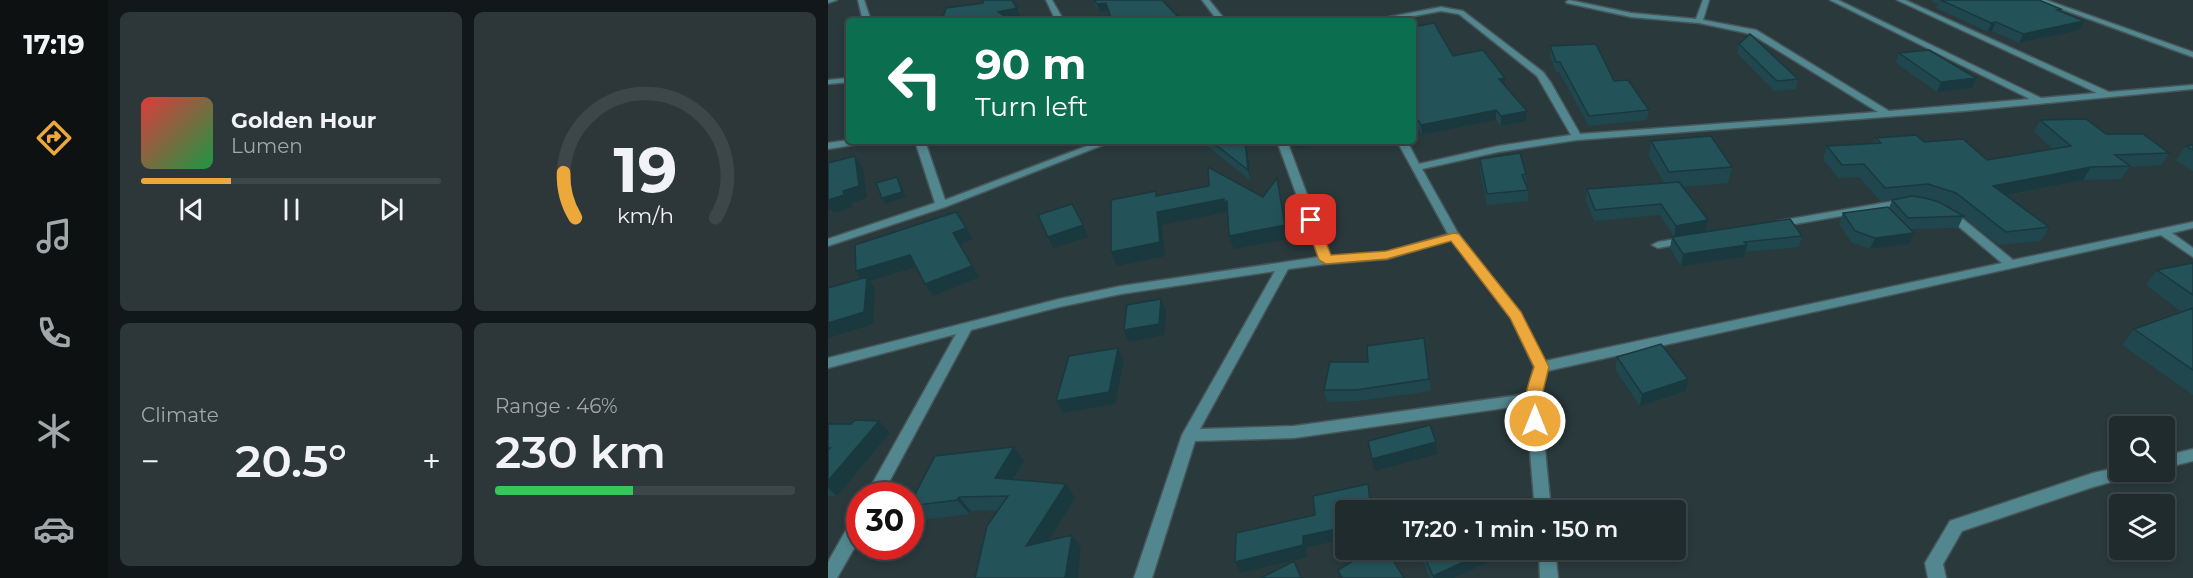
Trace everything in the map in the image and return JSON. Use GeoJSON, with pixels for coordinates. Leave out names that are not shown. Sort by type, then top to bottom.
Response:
{"type":"FeatureCollection","features":[{"type":"Feature","properties":{"kind":"street"},"geometry":{"type":"LineString","coordinates":[[828,1],[834,0]]}},
{"type":"Feature","properties":{"kind":"street"},"geometry":{"type":"LineString","coordinates":[[861,0],[866,18]]}},
{"type":"Feature","properties":{"kind":"street"},"geometry":{"type":"LineString","coordinates":[[1049,0],[1058,18]]}},
{"type":"Feature","properties":{"kind":"street"},"geometry":{"type":"LineString","coordinates":[[1205,0],[1220,18]]}},
{"type":"Feature","properties":{"kind":"street"},"geometry":{"type":"LineString","coordinates":[[1699,21],[1707,0]]}},
{"type":"Feature","properties":{"kind":"street"},"geometry":{"type":"LineString","coordinates":[[1833,0],[2042,102]]}},
{"type":"Feature","properties":{"kind":"street"},"geometry":{"type":"LineString","coordinates":[[1900,0],[2109,96]]}},
{"type":"Feature","properties":{"kind":"street"},"geometry":{"type":"LineString","coordinates":[[2040,0],[2193,55]]}},
{"type":"Feature","properties":{"kind":"street"},"geometry":{"type":"LineString","coordinates":[[1569,2],[1649,17],[1699,21],[1753,32],[1888,114]]}},
{"type":"Feature","properties":{"kind":"street"},"geometry":{"type":"LineString","coordinates":[[1392,18],[1441,9],[1461,12],[1539,74],[1547,83],[1577,137]]}},
{"type":"Feature","properties":{"kind":"street"},"geometry":{"type":"LineString","coordinates":[[828,82],[846,80]]}},
{"type":"Feature","properties":{"kind":"street"},"geometry":{"type":"LineString","coordinates":[[1417,166],[1498,149],[1577,137],[2042,102],[2193,87]]}},
{"type":"Feature","properties":{"kind":"street"},"geometry":{"type":"LineString","coordinates":[[828,146],[846,143]]}},
{"type":"Feature","properties":{"kind":"street"},"geometry":{"type":"LineString","coordinates":[[921,144],[941,205]]}},
{"type":"Feature","properties":{"kind":"street"},"geometry":{"type":"LineString","coordinates":[[828,243],[941,205],[1100,144]]}},
{"type":"Feature","properties":{"kind":"street"},"geometry":{"type":"LineString","coordinates":[[1283,144],[1326,260]]}},
{"type":"Feature","properties":{"kind":"street"},"geometry":{"type":"LineString","coordinates":[[1404,144],[1454,236],[1516,316],[1541,367],[1533,399],[1542,500]]}},
{"type":"Feature","properties":{"kind":"street"},"geometry":{"type":"LineString","coordinates":[[1772,225],[1914,202]]}},
{"type":"Feature","properties":{"kind":"street"},"geometry":{"type":"LineString","coordinates":[[1936,206],[1945,210],[2009,263]]}},
{"type":"Feature","properties":{"kind":"street"},"geometry":{"type":"LineString","coordinates":[[1541,367],[2009,263],[2193,225]]}},
{"type":"Feature","properties":{"kind":"street"},"geometry":{"type":"LineString","coordinates":[[2162,231],[2193,253]]}},
{"type":"Feature","properties":{"kind":"street"},"geometry":{"type":"LineString","coordinates":[[828,363],[967,326],[1121,290],[1326,260],[1387,255],[1454,236]]}},
{"type":"Feature","properties":{"kind":"street"},"geometry":{"type":"LineString","coordinates":[[1658,245],[1704,237]]}},
{"type":"Feature","properties":{"kind":"street"},"geometry":{"type":"LineString","coordinates":[[1143,578],[1189,435],[1284,266]]}},
{"type":"Feature","properties":{"kind":"street"},"geometry":{"type":"LineString","coordinates":[[881,482],[967,326]]}},
{"type":"Feature","properties":{"kind":"street"},"geometry":{"type":"LineString","coordinates":[[1189,435],[1294,432],[1533,399]]}},
{"type":"Feature","properties":{"kind":"street"},"geometry":{"type":"LineString","coordinates":[[2175,459],[2193,455]]}},
{"type":"Feature","properties":{"kind":"street"},"geometry":{"type":"LineString","coordinates":[[1937,578],[1934,563],[1956,526],[2109,476]]}},
{"type":"Feature","properties":{"kind":"street"},"geometry":{"type":"LineString","coordinates":[[828,578],[846,546]]}},
{"type":"Feature","properties":{"kind":"street"},"geometry":{"type":"LineString","coordinates":[[1548,560],[1549,578]]}},
{"type":"Feature","properties":{"kind":"building"},"geometry":{"type":"Polygon","coordinates":[[[983,0],[1012,0],[1017,8],[998,12],[1007,18],[943,18],[946,8],[983,3],[983,0]]]}},
{"type":"Feature","properties":{"kind":"building"},"geometry":{"type":"Polygon","coordinates":[[[1094,0],[1162,0],[1179,18],[1111,18],[1106,3],[1097,4],[1094,0]]]}},
{"type":"Feature","properties":{"kind":"building"},"geometry":{"type":"Polygon","coordinates":[[[1941,0],[2039,0],[2084,21],[2023,34],[1996,22],[1991,23],[1941,0]]]}},
{"type":"Feature","properties":{"kind":"building"},"geometry":{"type":"Polygon","coordinates":[[[1434,23],[1453,56],[1483,50],[1505,78],[1499,79],[1527,111],[1501,116],[1496,110],[1421,125],[1416,117],[1416,26],[1434,23]]]}},
{"type":"Feature","properties":{"kind":"building"},"geometry":{"type":"Polygon","coordinates":[[[1750,34],[1798,79],[1777,81],[1739,44],[1750,34]]]}},
{"type":"Feature","properties":{"kind":"building"},"geometry":{"type":"Polygon","coordinates":[[[1596,44],[1614,81],[1628,80],[1649,110],[1589,116],[1560,62],[1556,62],[1550,46],[1596,44]]]}},
{"type":"Feature","properties":{"kind":"building"},"geometry":{"type":"Polygon","coordinates":[[[1929,50],[1976,78],[1941,82],[1899,53],[1929,50]]]}},
{"type":"Feature","properties":{"kind":"building"},"geometry":{"type":"Polygon","coordinates":[[[2086,119],[2106,134],[2143,134],[2169,153],[2115,155],[2130,166],[2091,167],[1993,186],[2049,227],[2006,232],[1956,193],[1928,184],[1885,188],[1864,164],[1842,165],[1827,146],[1881,143],[1876,138],[1916,135],[1924,142],[1963,139],[1987,160],[2071,146],[2040,120],[2086,119]]]}},
{"type":"Feature","properties":{"kind":"building"},"geometry":{"type":"Polygon","coordinates":[[[1711,136],[1732,167],[1669,172],[1651,141],[1711,136]]]}},
{"type":"Feature","properties":{"kind":"building"},"geometry":{"type":"Polygon","coordinates":[[[1215,144],[1245,144],[1248,170],[1215,144]]]}},
{"type":"Feature","properties":{"kind":"building"},"geometry":{"type":"Polygon","coordinates":[[[1520,153],[1526,174],[1522,175],[1528,190],[1487,194],[1480,159],[1520,153]]]}},
{"type":"Feature","properties":{"kind":"building"},"geometry":{"type":"Polygon","coordinates":[[[855,156],[859,186],[843,191],[844,195],[828,200],[828,163],[855,156]]]}},
{"type":"Feature","properties":{"kind":"building"},"geometry":{"type":"Polygon","coordinates":[[[1208,167],[1263,197],[1277,178],[1285,225],[1229,236],[1227,201],[1224,202],[1224,199],[1157,212],[1160,242],[1111,252],[1111,200],[1156,191],[1156,196],[1209,186],[1208,167]]]}},
{"type":"Feature","properties":{"kind":"building"},"geometry":{"type":"Polygon","coordinates":[[[897,177],[902,192],[882,198],[876,183],[897,177]]]}},
{"type":"Feature","properties":{"kind":"building"},"geometry":{"type":"Polygon","coordinates":[[[1679,182],[1708,220],[1676,226],[1661,204],[1595,210],[1587,189],[1679,182]]]}},
{"type":"Feature","properties":{"kind":"building"},"geometry":{"type":"Polygon","coordinates":[[[1912,196],[1939,202],[1964,216],[1908,218],[1892,200],[1912,196]]]}},
{"type":"Feature","properties":{"kind":"building"},"geometry":{"type":"Polygon","coordinates":[[[1072,204],[1083,225],[1048,237],[1038,215],[1072,204]]]}},
{"type":"Feature","properties":{"kind":"building"},"geometry":{"type":"Polygon","coordinates":[[[1888,207],[1914,233],[1875,238],[1855,231],[1843,213],[1888,207]]]}},
{"type":"Feature","properties":{"kind":"building"},"geometry":{"type":"Polygon","coordinates":[[[956,212],[966,228],[953,233],[972,266],[925,284],[910,255],[856,271],[855,245],[956,212]]]}},
{"type":"Feature","properties":{"kind":"building"},"geometry":{"type":"Polygon","coordinates":[[[1790,219],[1802,236],[1744,242],[1747,245],[1683,254],[1672,237],[1790,219]]]}},
{"type":"Feature","properties":{"kind":"building"},"geometry":{"type":"Polygon","coordinates":[[[2193,263],[2193,295],[2157,270],[2193,263]]]}},
{"type":"Feature","properties":{"kind":"building"},"geometry":{"type":"Polygon","coordinates":[[[867,277],[864,312],[828,323],[828,288],[867,277]]]}},
{"type":"Feature","properties":{"kind":"building"},"geometry":{"type":"Polygon","coordinates":[[[1161,299],[1159,324],[1124,330],[1127,305],[1161,299]]]}},
{"type":"Feature","properties":{"kind":"building"},"geometry":{"type":"Polygon","coordinates":[[[2193,308],[2193,370],[2134,329],[2193,308]]]}},
{"type":"Feature","properties":{"kind":"building"},"geometry":{"type":"Polygon","coordinates":[[[1424,338],[1429,379],[1356,390],[1324,390],[1330,362],[1368,362],[1367,346],[1424,338]]]}},
{"type":"Feature","properties":{"kind":"building"},"geometry":{"type":"Polygon","coordinates":[[[1661,344],[1688,379],[1642,394],[1617,357],[1661,344]]]}},
{"type":"Feature","properties":{"kind":"building"},"geometry":{"type":"Polygon","coordinates":[[[1118,348],[1109,392],[1056,401],[1069,356],[1118,348]]]}},
{"type":"Feature","properties":{"kind":"building"},"geometry":{"type":"Polygon","coordinates":[[[855,420],[879,421],[828,481],[828,450],[830,448],[828,448],[828,424],[851,424],[855,420]]]}},
{"type":"Feature","properties":{"kind":"building"},"geometry":{"type":"Polygon","coordinates":[[[1430,425],[1436,442],[1372,459],[1368,441],[1430,425]]]}},
{"type":"Feature","properties":{"kind":"building"},"geometry":{"type":"Polygon","coordinates":[[[1014,447],[995,478],[1066,484],[1026,546],[1072,535],[1065,578],[975,578],[987,526],[1008,496],[959,497],[957,500],[924,504],[924,482],[921,482],[935,456],[1014,447]]]}},
{"type":"Feature","properties":{"kind":"building"},"geometry":{"type":"Polygon","coordinates":[[[1368,484],[1370,500],[1335,500],[1335,529],[1303,536],[1303,545],[1235,562],[1236,533],[1315,515],[1313,496],[1368,484]]]}},
{"type":"Feature","properties":{"kind":"building"},"geometry":{"type":"Polygon","coordinates":[[[1355,560],[1393,560],[1404,578],[1342,578],[1338,570],[1355,560]]]}},
{"type":"Feature","properties":{"kind":"building"},"geometry":{"type":"Polygon","coordinates":[[[1426,560],[1468,560],[1433,576],[1426,560]]]}},
{"type":"Feature","properties":{"kind":"building"},"geometry":{"type":"Polygon","coordinates":[[[1294,561],[1301,578],[1261,578],[1294,561]]]}},
{"type":"Feature","properties":{"kind":"route"},"geometry":{"type":"LineString","coordinates":[[1311,220],[1326,260],[1387,255],[1454,236],[1516,316],[1541,367],[1533,399],[1535,421]]}}]}
